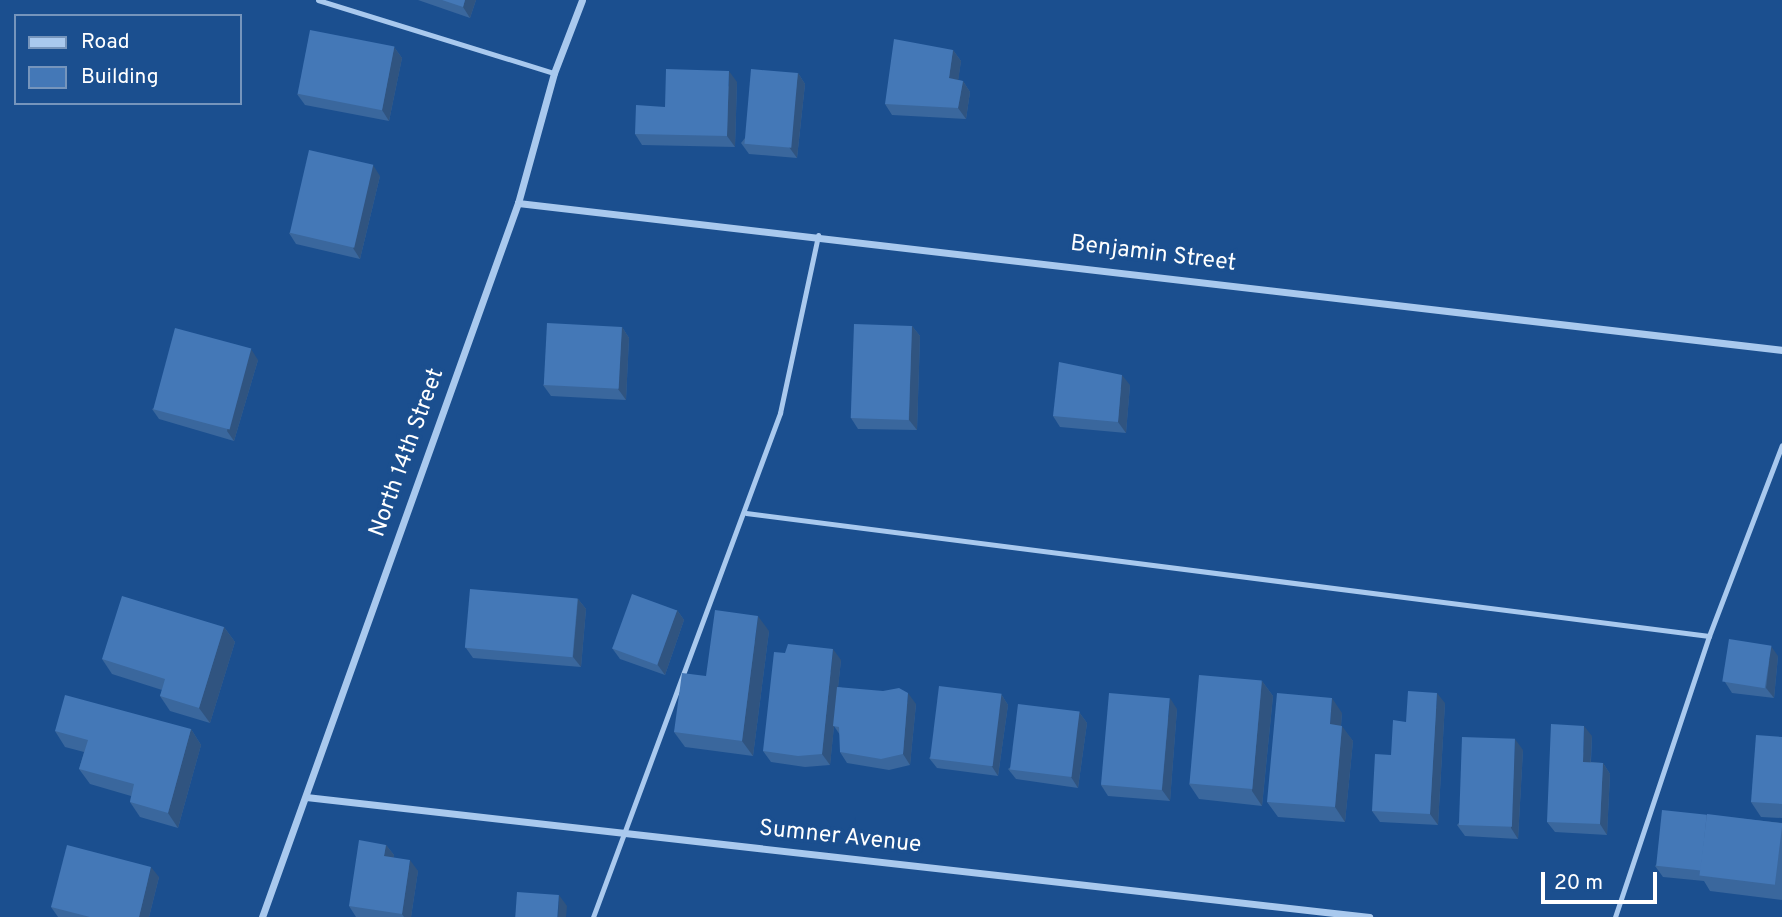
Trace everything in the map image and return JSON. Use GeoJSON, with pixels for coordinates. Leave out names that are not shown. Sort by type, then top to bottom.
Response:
{"type":"FeatureCollection","features":[{"type":"Feature","properties":{"kind":"street","name":"North 14th Street"},"geometry":{"type":"LineString","coordinates":[[262,917],[518,203],[554,73],[582,0]]}},
{"type":"Feature","properties":{"kind":"street","name":"Benjamin Street"},"geometry":{"type":"LineString","coordinates":[[518,203],[818,235],[1782,350]]}},
{"type":"Feature","properties":{"kind":"street","name":"Sumner Avenue"},"geometry":{"type":"LineString","coordinates":[[306,797],[1369,917]]}},
{"type":"Feature","properties":{"kind":"lane"},"geometry":{"type":"LineString","coordinates":[[317,0],[554,73]]}},
{"type":"Feature","properties":{"kind":"lane"},"geometry":{"type":"LineString","coordinates":[[593,917],[622,833],[746,513],[780,413],[818,235]]}},
{"type":"Feature","properties":{"kind":"lane"},"geometry":{"type":"LineString","coordinates":[[1615,917],[1709,636],[1782,444]]}},
{"type":"Feature","properties":{"kind":"lane"},"geometry":{"type":"LineString","coordinates":[[746,513],[1709,636]]}},
{"type":"Feature","properties":{"kind":"building"},"geometry":{"type":"Polygon","coordinates":[[[442,0],[465,0],[463,7],[442,0]]]}},
{"type":"Feature","properties":{"kind":"building"},"geometry":{"type":"Polygon","coordinates":[[[310,30],[394,46],[382,110],[298,94],[310,30]]]}},
{"type":"Feature","properties":{"kind":"building"},"geometry":{"type":"Polygon","coordinates":[[[894,39],[953,50],[949,78],[963,81],[958,108],[885,104],[894,39]]]}},
{"type":"Feature","properties":{"kind":"building"},"geometry":{"type":"Polygon","coordinates":[[[666,69],[729,71],[727,136],[635,134],[636,105],[665,107],[666,69]]]}},
{"type":"Feature","properties":{"kind":"building"},"geometry":{"type":"Polygon","coordinates":[[[751,69],[798,73],[791,148],[744,144],[751,69]]]}},
{"type":"Feature","properties":{"kind":"building"},"geometry":{"type":"Polygon","coordinates":[[[309,150],[373,165],[354,248],[290,233],[309,150]]]}},
{"type":"Feature","properties":{"kind":"building"},"geometry":{"type":"Polygon","coordinates":[[[547,323],[622,327],[619,389],[544,385],[547,323]]]}},
{"type":"Feature","properties":{"kind":"building"},"geometry":{"type":"Polygon","coordinates":[[[854,324],[912,326],[909,420],[851,418],[854,324]]]}},
{"type":"Feature","properties":{"kind":"building"},"geometry":{"type":"Polygon","coordinates":[[[175,328],[251,348],[230,430],[153,409],[175,328]]]}},
{"type":"Feature","properties":{"kind":"building"},"geometry":{"type":"Polygon","coordinates":[[[1059,362],[1122,375],[1118,422],[1053,416],[1059,362]]]}},
{"type":"Feature","properties":{"kind":"building"},"geometry":{"type":"Polygon","coordinates":[[[470,589],[578,598],[572,657],[465,648],[470,589]]]}},
{"type":"Feature","properties":{"kind":"building"},"geometry":{"type":"Polygon","coordinates":[[[632,594],[677,610],[657,665],[612,649],[632,594]]]}},
{"type":"Feature","properties":{"kind":"building"},"geometry":{"type":"Polygon","coordinates":[[[122,596],[224,627],[199,708],[160,696],[165,679],[102,659],[122,596]]]}},
{"type":"Feature","properties":{"kind":"building"},"geometry":{"type":"Polygon","coordinates":[[[715,610],[758,616],[742,741],[674,732],[682,673],[706,676],[715,610]]]}},
{"type":"Feature","properties":{"kind":"building"},"geometry":{"type":"Polygon","coordinates":[[[1729,639],[1771,646],[1765,688],[1722,681],[1729,639]]]}},
{"type":"Feature","properties":{"kind":"building"},"geometry":{"type":"Polygon","coordinates":[[[788,644],[833,649],[822,754],[798,756],[763,751],[774,652],[785,653],[788,644]]]}},
{"type":"Feature","properties":{"kind":"building"},"geometry":{"type":"Polygon","coordinates":[[[1199,675],[1262,680],[1252,789],[1190,784],[1199,675]]]}},
{"type":"Feature","properties":{"kind":"building"},"geometry":{"type":"Polygon","coordinates":[[[939,686],[1002,694],[993,766],[930,758],[939,686]]]}},
{"type":"Feature","properties":{"kind":"building"},"geometry":{"type":"Polygon","coordinates":[[[837,687],[883,691],[899,688],[908,693],[903,754],[881,759],[840,752],[839,727],[833,726],[837,687]]]}},
{"type":"Feature","properties":{"kind":"building"},"geometry":{"type":"Polygon","coordinates":[[[1408,691],[1437,693],[1430,814],[1372,811],[1375,754],[1391,755],[1393,720],[1406,722],[1408,691]]]}},
{"type":"Feature","properties":{"kind":"building"},"geometry":{"type":"Polygon","coordinates":[[[1109,693],[1170,698],[1162,790],[1101,785],[1109,693]]]}},
{"type":"Feature","properties":{"kind":"building"},"geometry":{"type":"Polygon","coordinates":[[[1277,693],[1332,698],[1330,724],[1342,726],[1335,807],[1267,802],[1277,693]]]}},
{"type":"Feature","properties":{"kind":"building"},"geometry":{"type":"Polygon","coordinates":[[[65,695],[191,729],[168,813],[130,802],[134,784],[79,769],[88,740],[55,731],[65,695]]]}},
{"type":"Feature","properties":{"kind":"building"},"geometry":{"type":"Polygon","coordinates":[[[1018,704],[1080,712],[1071,777],[1010,770],[1018,704]]]}},
{"type":"Feature","properties":{"kind":"building"},"geometry":{"type":"Polygon","coordinates":[[[1551,724],[1584,726],[1583,762],[1603,763],[1600,824],[1547,822],[1551,724]]]}},
{"type":"Feature","properties":{"kind":"building"},"geometry":{"type":"Polygon","coordinates":[[[1756,735],[1782,737],[1782,804],[1751,802],[1756,735]]]}},
{"type":"Feature","properties":{"kind":"building"},"geometry":{"type":"Polygon","coordinates":[[[1462,737],[1515,739],[1512,827],[1459,825],[1462,737]]]}},
{"type":"Feature","properties":{"kind":"building"},"geometry":{"type":"Polygon","coordinates":[[[1662,810],[1707,815],[1701,870],[1656,866],[1662,810]]]}},
{"type":"Feature","properties":{"kind":"building"},"geometry":{"type":"Polygon","coordinates":[[[1707,814],[1782,823],[1775,885],[1699,876],[1707,814]]]}},
{"type":"Feature","properties":{"kind":"building"},"geometry":{"type":"Polygon","coordinates":[[[359,840],[386,845],[384,856],[410,860],[402,914],[349,906],[359,840]]]}},
{"type":"Feature","properties":{"kind":"building"},"geometry":{"type":"Polygon","coordinates":[[[67,845],[151,867],[139,917],[90,917],[51,907],[67,845]]]}},
{"type":"Feature","properties":{"kind":"building"},"geometry":{"type":"Polygon","coordinates":[[[517,892],[559,895],[557,917],[515,917],[517,892]]]}}]}
